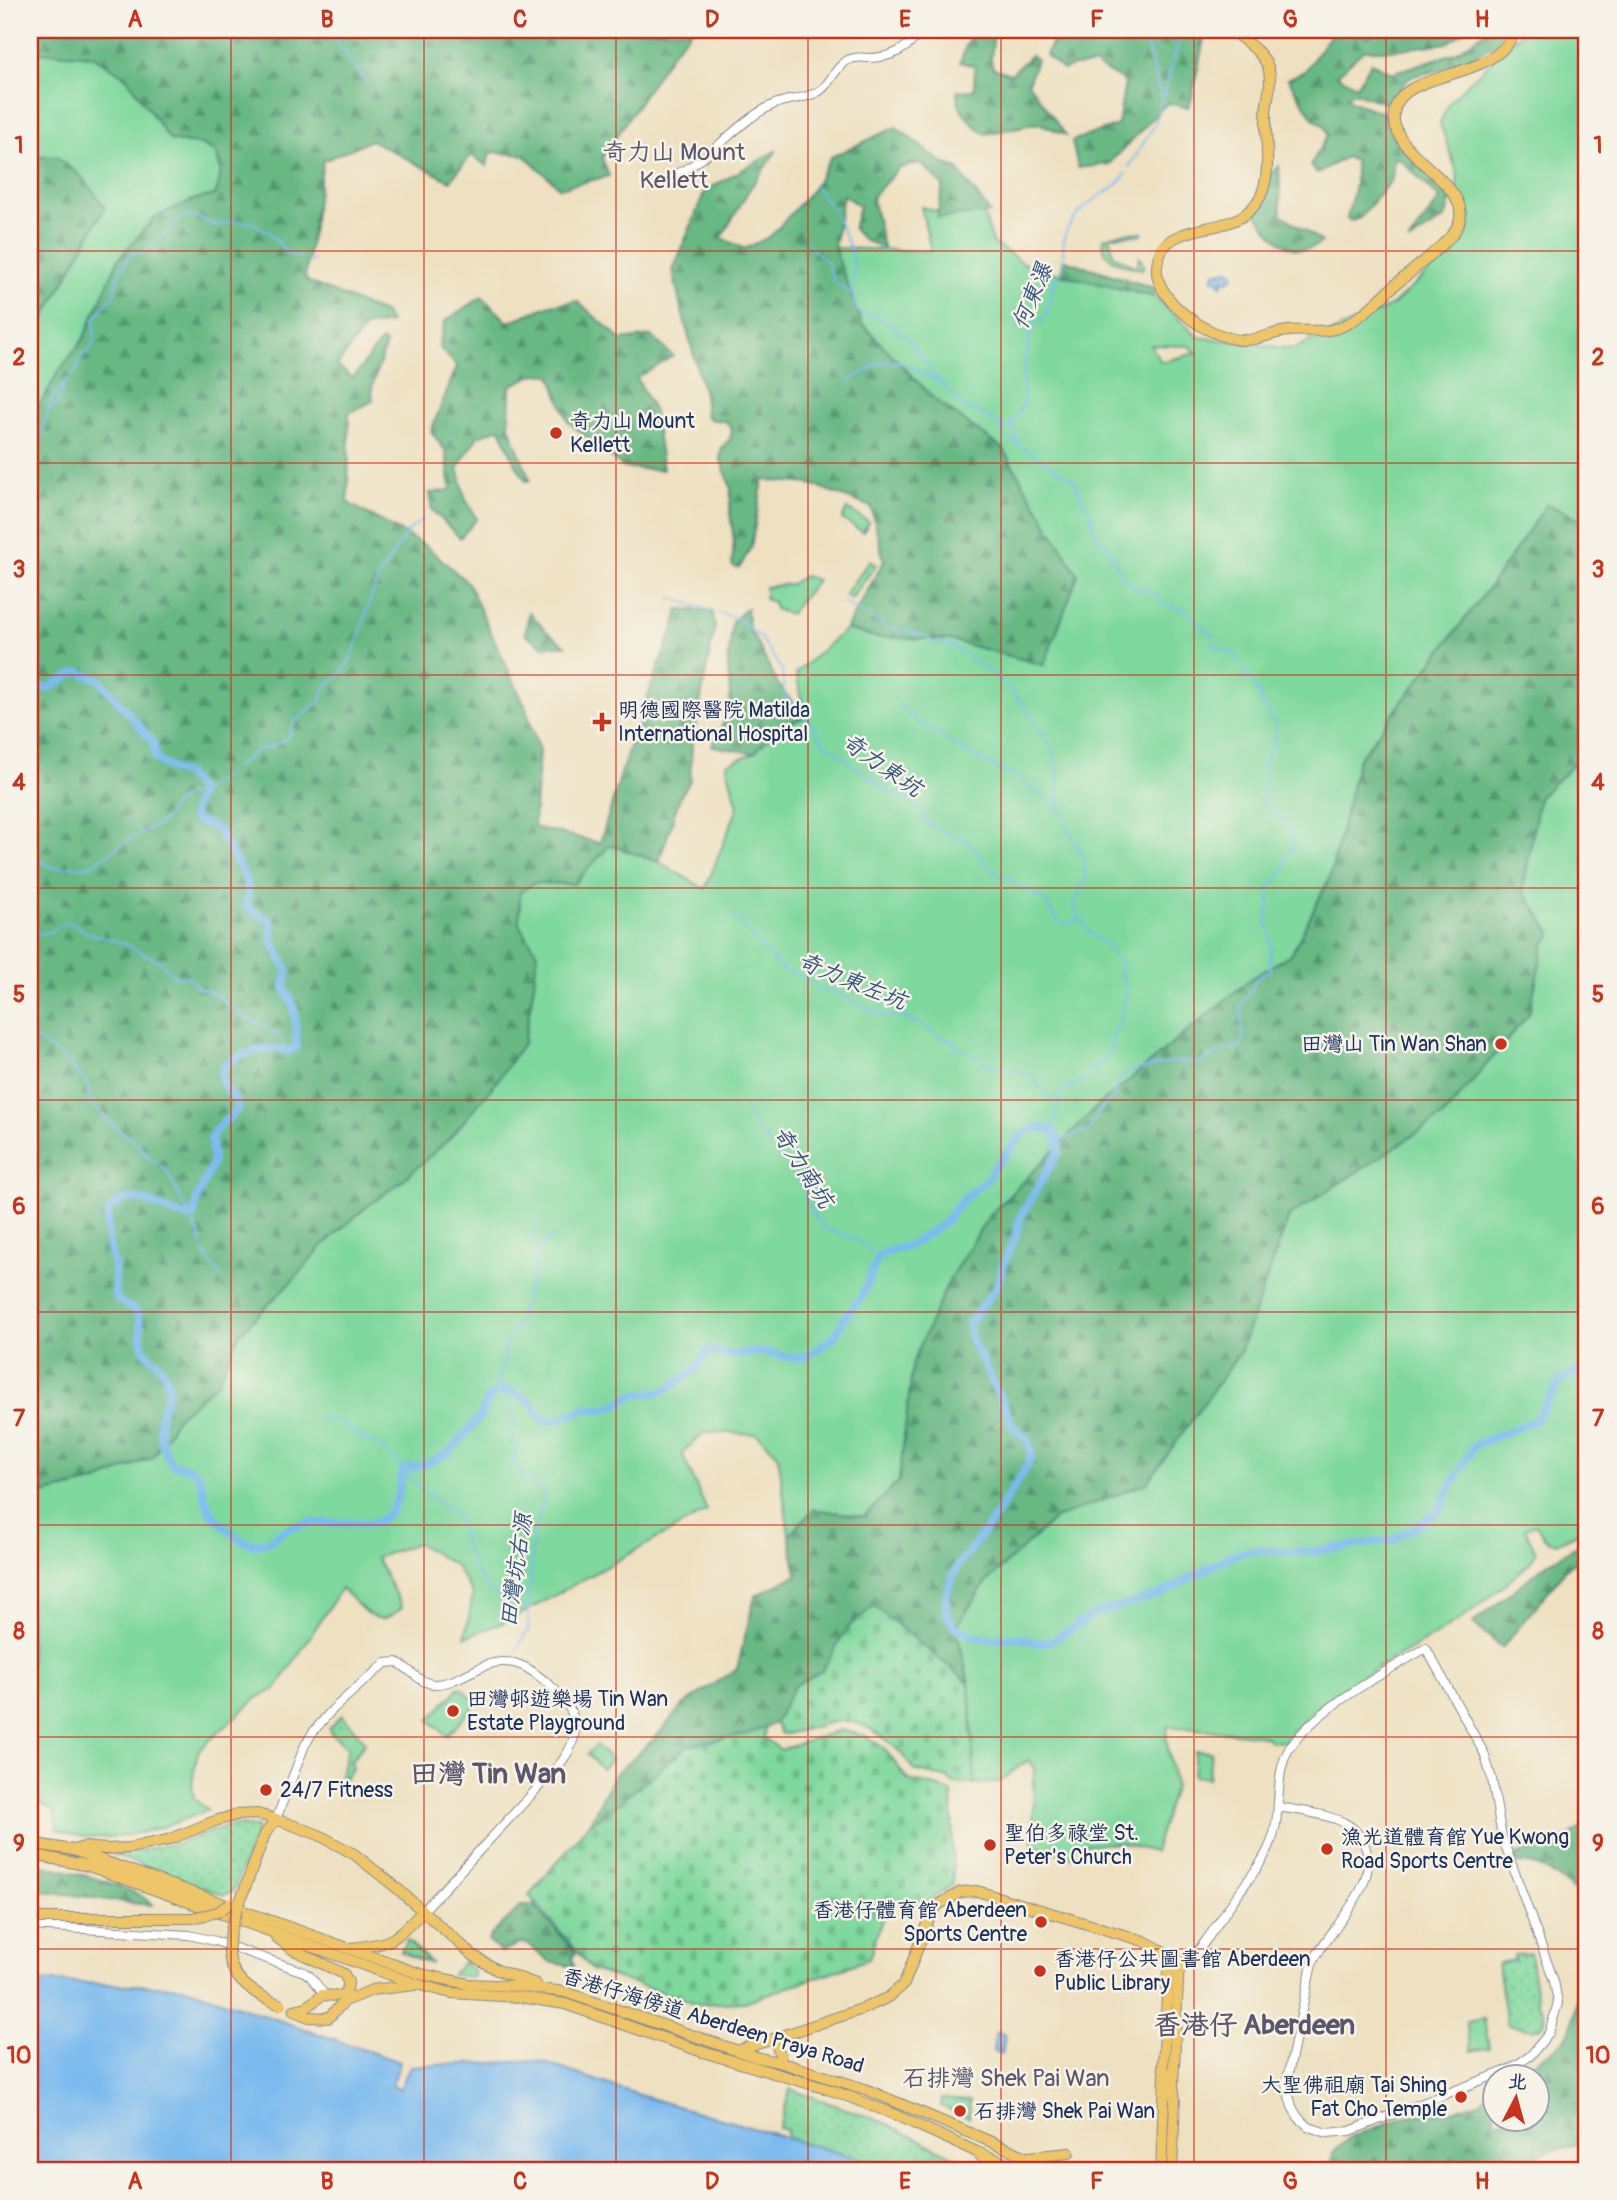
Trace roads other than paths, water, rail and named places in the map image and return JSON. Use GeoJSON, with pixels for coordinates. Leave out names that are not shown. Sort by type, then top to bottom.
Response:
{"type":"FeatureCollection","features":[{"type":"Feature","properties":{"kind":"main road"},"geometry":{"type":"LineString","coordinates":[[1231,30],[1262,58],[1269,74],[1266,110],[1267,171],[1264,186],[1253,207],[1237,221],[1182,234],[1169,241],[1159,256],[1157,275],[1163,292],[1180,311],[1225,336],[1247,340],[1281,331],[1327,331],[1343,326],[1366,311],[1451,236],[1461,217],[1458,201],[1402,140],[1395,125],[1395,108],[1402,96],[1415,86],[1491,60],[1506,47],[1516,30]]}},
{"type":"Feature","properties":{"kind":"main road"},"geometry":{"type":"LineString","coordinates":[[30,1843],[73,1850],[84,1847],[129,1848],[157,1843],[236,1815],[257,1814],[276,1819],[319,1835],[354,1854],[477,1959],[497,1970],[549,1989]]}},
{"type":"Feature","properties":{"kind":"main road"},"geometry":{"type":"LineString","coordinates":[[276,1819],[265,1834],[238,1907],[228,1942],[230,1965],[250,1991],[309,2017],[332,2017],[325,2000]]}},
{"type":"Feature","properties":{"kind":"main road","name":"香港仔海傍道 Aberdeen Praya Road"},"geometry":{"type":"LineString","coordinates":[[73,1850],[436,1979],[549,1989],[737,2051],[865,2089],[1053,2170]]}},
{"type":"Feature","properties":{"kind":"main road","name":"香港仔海傍道 Aberdeen Praya Road"},"geometry":{"type":"LineString","coordinates":[[30,1854],[89,1866],[416,1984],[451,1993],[520,1997],[565,2004],[703,2052],[829,2089],[1024,2170]]}},
{"type":"Feature","properties":{"kind":"main road"},"geometry":{"type":"LineString","coordinates":[[30,1918],[192,1918],[218,1912],[244,1889]]}},
{"type":"Feature","properties":{"kind":"main road"},"geometry":{"type":"LineString","coordinates":[[737,2051],[872,2006],[895,1993],[909,1976],[930,1916],[938,1905],[961,1892],[977,1891],[1128,1936],[1174,1957],[1192,1958]]}},
{"type":"Feature","properties":{"kind":"main road"},"geometry":{"type":"LineString","coordinates":[[351,1948],[374,1947],[391,1941],[422,1912]]}},
{"type":"Feature","properties":{"kind":"main road"},"geometry":{"type":"LineString","coordinates":[[271,1933],[292,1949],[345,1976],[348,1982],[347,1991],[341,1996],[294,2010]]}},
{"type":"Feature","properties":{"kind":"main road"},"geometry":{"type":"LineString","coordinates":[[1163,1951],[1174,1973],[1172,2170]]}},
{"type":"Feature","properties":{"kind":"main road"},"geometry":{"type":"LineString","coordinates":[[1163,2170],[1166,2076],[1163,2067],[1174,1973],[1179,1962],[1174,1957]]}},
{"type":"Feature","properties":{"kind":"main road"},"geometry":{"type":"LineString","coordinates":[[318,2017],[314,2011],[325,2000],[345,2001],[372,1990],[416,1984]]}},
{"type":"Feature","properties":{"kind":"main road"},"geometry":{"type":"LineString","coordinates":[[780,2036],[777,2046],[782,2063]]}},
{"type":"Feature","properties":{"kind":"main road"},"geometry":{"type":"LineString","coordinates":[[1163,2170],[1169,2101],[1173,2085]]}},
{"type":"Feature","properties":{"kind":"main road"},"geometry":{"type":"LineString","coordinates":[[977,2152],[994,2170]]}},
{"type":"Feature","properties":{"kind":"main road"},"geometry":{"type":"LineString","coordinates":[[1026,2157],[1069,2153]]}},
{"type":"Feature","properties":{"kind":"street"},"geometry":{"type":"LineString","coordinates":[[678,173],[699,162],[771,106],[820,91],[840,66],[851,59],[882,57],[900,52],[911,44],[922,30]]}},
{"type":"Feature","properties":{"kind":"street"},"geometry":{"type":"LineString","coordinates":[[1174,1973],[1202,1948],[1269,1850],[1279,1807],[1284,1760],[1295,1741],[1323,1715],[1363,1685],[1426,1648],[1484,1753],[1492,1779],[1502,1837],[1554,1981],[1558,2003],[1549,2033],[1525,2060],[1508,2070],[1356,2129],[1327,2133],[1302,2121],[1289,2101],[1286,2078],[1312,1964],[1318,1950],[1361,1890],[1368,1872],[1368,1858],[1362,1840],[1347,1824],[1279,1807]]}},
{"type":"Feature","properties":{"kind":"street"},"geometry":{"type":"LineString","coordinates":[[276,1819],[305,1745],[313,1732],[331,1711],[386,1663],[397,1662],[419,1679],[435,1684],[489,1664],[512,1662],[523,1665],[564,1698],[575,1722],[573,1743],[560,1764],[422,1912]]}},
{"type":"Feature","properties":{"kind":"street"},"geometry":{"type":"LineString","coordinates":[[30,1926],[175,1934],[215,1941],[304,1972],[317,1985],[325,2000]]}},
{"type":"Feature","properties":{"kind":"water"},"geometry":{"type":"Polygon","coordinates":[[[1232,271],[1234,276],[1229,281],[1223,280],[1223,285],[1220,280],[1215,281],[1212,278],[1215,273],[1232,271]]]}},
{"type":"Feature","properties":{"kind":"water"},"geometry":{"type":"Polygon","coordinates":[[[30,1981],[183,1987],[400,2062],[392,2086],[400,2089],[410,2066],[539,2061],[642,2096],[898,2170],[30,2170],[30,1981]]]}},
{"type":"Feature","properties":{"kind":"water"},"geometry":{"type":"Polygon","coordinates":[[[997,2032],[1005,2035],[1002,2054],[994,2051],[997,2032]]]}},
{"type":"Feature","properties":{"kind":"waterway"},"geometry":{"type":"LineString","coordinates":[[329,30],[367,83]]}},
{"type":"Feature","properties":{"kind":"waterway"},"geometry":{"type":"LineString","coordinates":[[1142,30],[1163,103]]}},
{"type":"Feature","properties":{"kind":"waterway"},"geometry":{"type":"LineString","coordinates":[[1129,167],[1155,124],[1180,30]]}},
{"type":"Feature","properties":{"kind":"waterway","name":"何東瀑"},"geometry":{"type":"LineString","coordinates":[[1010,426],[1024,404],[1023,377],[1030,333],[1033,326],[1045,317],[1052,283],[1063,262],[1065,233],[1082,211],[1116,186],[1126,173]]}},
{"type":"Feature","properties":{"kind":"waterway"},"geometry":{"type":"LineString","coordinates":[[816,187],[833,210]]}},
{"type":"Feature","properties":{"kind":"waterway"},"geometry":{"type":"LineString","coordinates":[[836,215],[852,255],[853,293],[860,314],[878,316],[908,338],[931,372],[964,407],[995,420],[1004,435],[1071,478],[1090,510],[1096,536],[1107,546],[1123,577],[1139,589],[1155,593],[1165,605],[1183,609],[1214,636],[1213,646],[1234,653],[1262,696],[1259,699],[1271,715],[1275,726],[1274,739],[1264,762],[1266,776],[1263,801],[1266,808],[1280,817],[1288,827],[1293,844],[1282,872],[1269,889],[1270,905],[1266,920],[1271,938],[1270,969],[1256,978],[1251,991],[1241,1004],[1241,1047],[1225,1050],[1200,1062],[1170,1062],[1128,1072],[1117,1083],[1114,1096],[1104,1105],[1088,1131],[1058,1142]]}},
{"type":"Feature","properties":{"kind":"waterway"},"geometry":{"type":"LineString","coordinates":[[30,440],[43,432],[52,397],[75,372],[82,356],[91,348],[95,334],[94,319],[113,296],[117,279],[129,255],[145,250],[175,222],[184,216],[195,216],[214,225],[238,221],[253,223],[269,232],[287,253],[301,257]]}},
{"type":"Feature","properties":{"kind":"waterway"},"geometry":{"type":"LineString","coordinates":[[811,247],[828,263],[834,282],[851,293]]}},
{"type":"Feature","properties":{"kind":"waterway"},"geometry":{"type":"LineString","coordinates":[[306,259],[314,261]]}},
{"type":"Feature","properties":{"kind":"waterway","name":"何東瀑"},"geometry":{"type":"LineString","coordinates":[[1054,289],[1058,278]]}},
{"type":"Feature","properties":{"kind":"waterway"},"geometry":{"type":"LineString","coordinates":[[849,382],[876,365],[895,361],[941,383]]}},
{"type":"Feature","properties":{"kind":"waterway"},"geometry":{"type":"LineString","coordinates":[[51,409],[59,401],[63,387]]}},
{"type":"Feature","properties":{"kind":"waterway","name":"何東瀑"},"geometry":{"type":"LineString","coordinates":[[997,423],[1012,427],[1019,443]]}},
{"type":"Feature","properties":{"kind":"waterway"},"geometry":{"type":"LineString","coordinates":[[234,769],[255,751],[271,747],[287,738],[295,722],[321,700],[324,687],[346,667],[381,573],[407,533],[423,518]]}},
{"type":"Feature","properties":{"kind":"waterway"},"geometry":{"type":"LineString","coordinates":[[671,598],[712,611]]}},
{"type":"Feature","properties":{"kind":"waterway"},"geometry":{"type":"LineString","coordinates":[[843,602],[889,628],[923,635],[933,642],[955,647],[966,655]]}},
{"type":"Feature","properties":{"kind":"waterway","name":"奇力東坑"},"geometry":{"type":"LineString","coordinates":[[716,612],[737,618],[760,637],[782,670],[788,699],[815,728],[821,740],[889,792],[912,800],[929,824],[966,841],[987,867],[1001,876],[1009,877],[1017,885],[1044,900],[1057,920],[1065,925],[1079,919]]}},
{"type":"Feature","properties":{"kind":"waterway"},"geometry":{"type":"LineString","coordinates":[[967,656],[985,669]]}},
{"type":"Feature","properties":{"kind":"waterway"},"geometry":{"type":"LineString","coordinates":[[987,670],[1017,698],[1053,754],[1058,770],[1061,812],[1080,851],[1085,868],[1084,881],[1074,907],[1090,934],[1108,945],[1112,954],[1120,960],[1120,972],[1127,991],[1119,1025],[1113,1034],[1110,1054],[1098,1066],[1088,1071],[1083,1081],[1062,1091],[1052,1131]]}},
{"type":"Feature","properties":{"kind":"waterway"},"geometry":{"type":"LineString","coordinates":[[30,683],[49,688],[79,672],[100,680],[153,742],[156,759],[173,770],[186,774],[200,792],[194,818],[219,830],[245,877],[248,890],[247,907],[271,921],[272,940],[288,972],[284,986],[294,1007],[297,1046],[290,1051],[253,1051],[237,1057],[225,1067],[222,1080],[238,1109],[214,1132],[211,1139],[213,1162],[197,1199],[193,1216],[185,1217],[134,1199],[123,1200],[112,1207],[107,1220],[116,1296],[137,1313],[144,1349],[160,1365],[168,1385],[169,1393],[160,1420],[164,1450],[172,1464],[191,1469],[198,1474],[209,1510],[242,1541],[266,1543],[287,1529],[308,1523],[377,1523],[391,1511],[398,1495],[403,1471],[422,1466],[450,1452],[482,1414],[489,1397],[497,1391],[511,1391],[525,1399],[533,1405],[539,1417],[549,1421],[585,1409],[603,1409],[636,1394],[663,1392],[695,1370],[707,1351],[733,1355],[762,1352],[796,1358],[808,1356],[834,1337],[847,1314],[861,1298],[882,1254],[910,1245],[944,1223],[961,1201],[986,1180],[1023,1133],[1039,1127],[1053,1131],[1057,1137],[1059,1151],[1021,1216],[998,1285],[969,1323],[970,1336],[1011,1424],[1028,1440],[1031,1454],[1028,1465],[991,1523],[956,1568],[946,1595],[946,1613],[954,1627],[974,1636],[993,1639],[1016,1637],[1039,1643],[1051,1641],[1095,1614],[1161,1594],[1231,1556],[1252,1550],[1308,1552],[1393,1540],[1434,1515],[1442,1506],[1475,1445],[1536,1420],[1561,1380],[1587,1367]]}},
{"type":"Feature","properties":{"kind":"waterway"},"geometry":{"type":"LineString","coordinates":[[899,704],[916,720],[959,748],[1020,779],[1060,810]]}},
{"type":"Feature","properties":{"kind":"waterway"},"geometry":{"type":"LineString","coordinates":[[30,866],[41,861],[54,868],[90,866],[133,837],[162,823],[183,797],[200,792],[229,773]]}},
{"type":"Feature","properties":{"kind":"waterway","name":"奇力東左坑"},"geometry":{"type":"LineString","coordinates":[[731,916],[742,923],[747,932],[783,970],[795,973],[824,992],[836,992],[884,1016],[899,1016],[922,1024],[992,1066],[1031,1074],[1050,1099],[1056,1101]]}},
{"type":"Feature","properties":{"kind":"waterway"},"geometry":{"type":"LineString","coordinates":[[30,936],[52,931],[64,923],[74,924],[87,933],[118,941],[159,961],[176,977],[189,977],[197,987],[215,994],[245,1018],[261,1024],[283,1039]]}},
{"type":"Feature","properties":{"kind":"waterway"},"geometry":{"type":"LineString","coordinates":[[30,1035],[62,1057],[86,1082],[89,1097],[104,1117],[152,1160],[166,1169],[199,1234],[201,1245]]}},
{"type":"Feature","properties":{"kind":"waterway","name":"奇力南坑"},"geometry":{"type":"LineString","coordinates":[[743,1106],[758,1131],[775,1148],[804,1189],[810,1210],[825,1228],[857,1240],[879,1257]]}},
{"type":"Feature","properties":{"kind":"waterway","name":"田灣坑右源"},"geometry":{"type":"LineString","coordinates":[[517,1649],[528,1630],[527,1594],[531,1581],[533,1537],[544,1497],[543,1490],[530,1483],[513,1463],[517,1449],[510,1443],[514,1430],[513,1405],[496,1389],[504,1365],[504,1348],[518,1322],[532,1282],[535,1258],[538,1255],[533,1235],[534,1226]]}},
{"type":"Feature","properties":{"kind":"waterway"},"geometry":{"type":"LineString","coordinates":[[536,1249],[557,1234]]}},
{"type":"Feature","properties":{"kind":"waterway"},"geometry":{"type":"LineString","coordinates":[[204,1252],[221,1277]]}},
{"type":"Feature","properties":{"kind":"waterway"},"geometry":{"type":"LineString","coordinates":[[318,1417],[326,1421],[335,1419],[374,1443],[398,1462],[403,1471]]}},
{"type":"Feature","properties":{"kind":"waterway"},"geometry":{"type":"LineString","coordinates":[[407,1474],[427,1495],[456,1513],[465,1546],[477,1574],[486,1585],[511,1602],[529,1606]]}},
{"type":"Feature","properties":{"kind":"place","name":"奇力山 Mount Kellett"},"geometry":{"type":"Point","coordinates":[556,433]}},
{"type":"Feature","properties":{"kind":"place","name":"明德國際醫院 Matilda International Hospital"},"geometry":{"type":"Point","coordinates":[602,722]}},
{"type":"Feature","properties":{"kind":"place","name":"田灣山 Tin Wan Shan"},"geometry":{"type":"Point","coordinates":[1501,1044]}},
{"type":"Feature","properties":{"kind":"place","name":"田灣邨遊樂場 Tin Wan Estate Playground"},"geometry":{"type":"Point","coordinates":[453,1711]}},
{"type":"Feature","properties":{"kind":"place","name":"24/7 Fitness"},"geometry":{"type":"Point","coordinates":[266,1790]}},
{"type":"Feature","properties":{"kind":"place","name":"聖伯多祿堂 St. Peter's Church"},"geometry":{"type":"Point","coordinates":[990,1845]}},
{"type":"Feature","properties":{"kind":"place","name":"漁光道體育館 Yue Kwong Road Sports Centre"},"geometry":{"type":"Point","coordinates":[1327,1849]}},
{"type":"Feature","properties":{"kind":"place","name":"香港仔體育館 Aberdeen Sports Centre"},"geometry":{"type":"Point","coordinates":[1041,1922]}},
{"type":"Feature","properties":{"kind":"place","name":"香港仔公共圖書館 Aberdeen Public Library"},"geometry":{"type":"Point","coordinates":[1040,1971]}},
{"type":"Feature","properties":{"kind":"place","name":"大聖佛祖廟 Tai Shing Fat Cho Temple"},"geometry":{"type":"Point","coordinates":[1461,2097]}},
{"type":"Feature","properties":{"kind":"place","name":"石排灣 Shek Pai Wan"},"geometry":{"type":"Point","coordinates":[960,2111]}},
{"type":"Feature","properties":{"kind":"district","name":"奇力山 Mount Kellett"},"geometry":{"type":"Point","coordinates":[674,166]}},
{"type":"Feature","properties":{"kind":"district","name":"田灣 Tin Wan"},"geometry":{"type":"Point","coordinates":[488,1774]}},
{"type":"Feature","properties":{"kind":"district","name":"香港仔 Aberdeen"},"geometry":{"type":"Point","coordinates":[1254,2025]}},
{"type":"Feature","properties":{"kind":"district","name":"石排灣 Shek Pai Wan"},"geometry":{"type":"Point","coordinates":[1006,2078]}}]}
